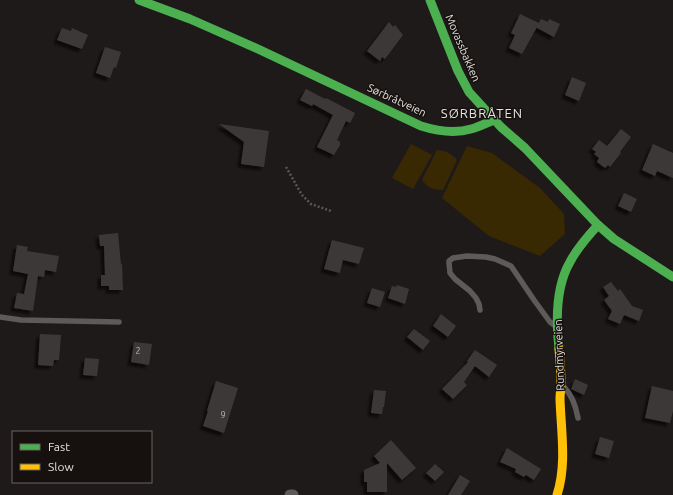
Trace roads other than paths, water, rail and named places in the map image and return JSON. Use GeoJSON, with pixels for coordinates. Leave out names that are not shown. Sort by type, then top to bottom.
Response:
{"type":"FeatureCollection","features":[{"type":"Feature","properties":{"kind":"street","name":"Sørbråtveien"},"geometry":{"type":"LineString","coordinates":[[139,0],[190,19],[421,126],[433,130],[455,132],[468,130],[494,120]]}},
{"type":"Feature","properties":{"kind":"street","name":"Movassbakken"},"geometry":{"type":"LineString","coordinates":[[430,0],[458,71],[469,92],[494,120]]}},
{"type":"Feature","properties":{"kind":"street"},"geometry":{"type":"LineString","coordinates":[[494,120],[525,148],[598,225],[614,239],[673,276]]}},
{"type":"Feature","properties":{"kind":"street","name":"Rundmyrveien"},"geometry":{"type":"LineString","coordinates":[[557,495],[562,477],[563,461],[560,398],[561,384],[556,326],[558,304],[564,275],[570,262],[598,225]]}},
{"type":"Feature","properties":{"kind":"lane"},"geometry":{"type":"LineString","coordinates":[[480,310],[476,298],[450,273],[449,261],[453,258],[467,256],[486,257],[511,266],[550,322],[556,326]]}},
{"type":"Feature","properties":{"kind":"lane"},"geometry":{"type":"LineString","coordinates":[[2,317],[21,320],[119,322]]}},
{"type":"Feature","properties":{"kind":"lane"},"geometry":{"type":"LineString","coordinates":[[561,384],[570,394],[576,408],[578,418]]}},
{"type":"Feature","properties":{"kind":"district","name":"SØRBRÅTEN"},"geometry":{"type":"Point","coordinates":[482,113]}}]}
